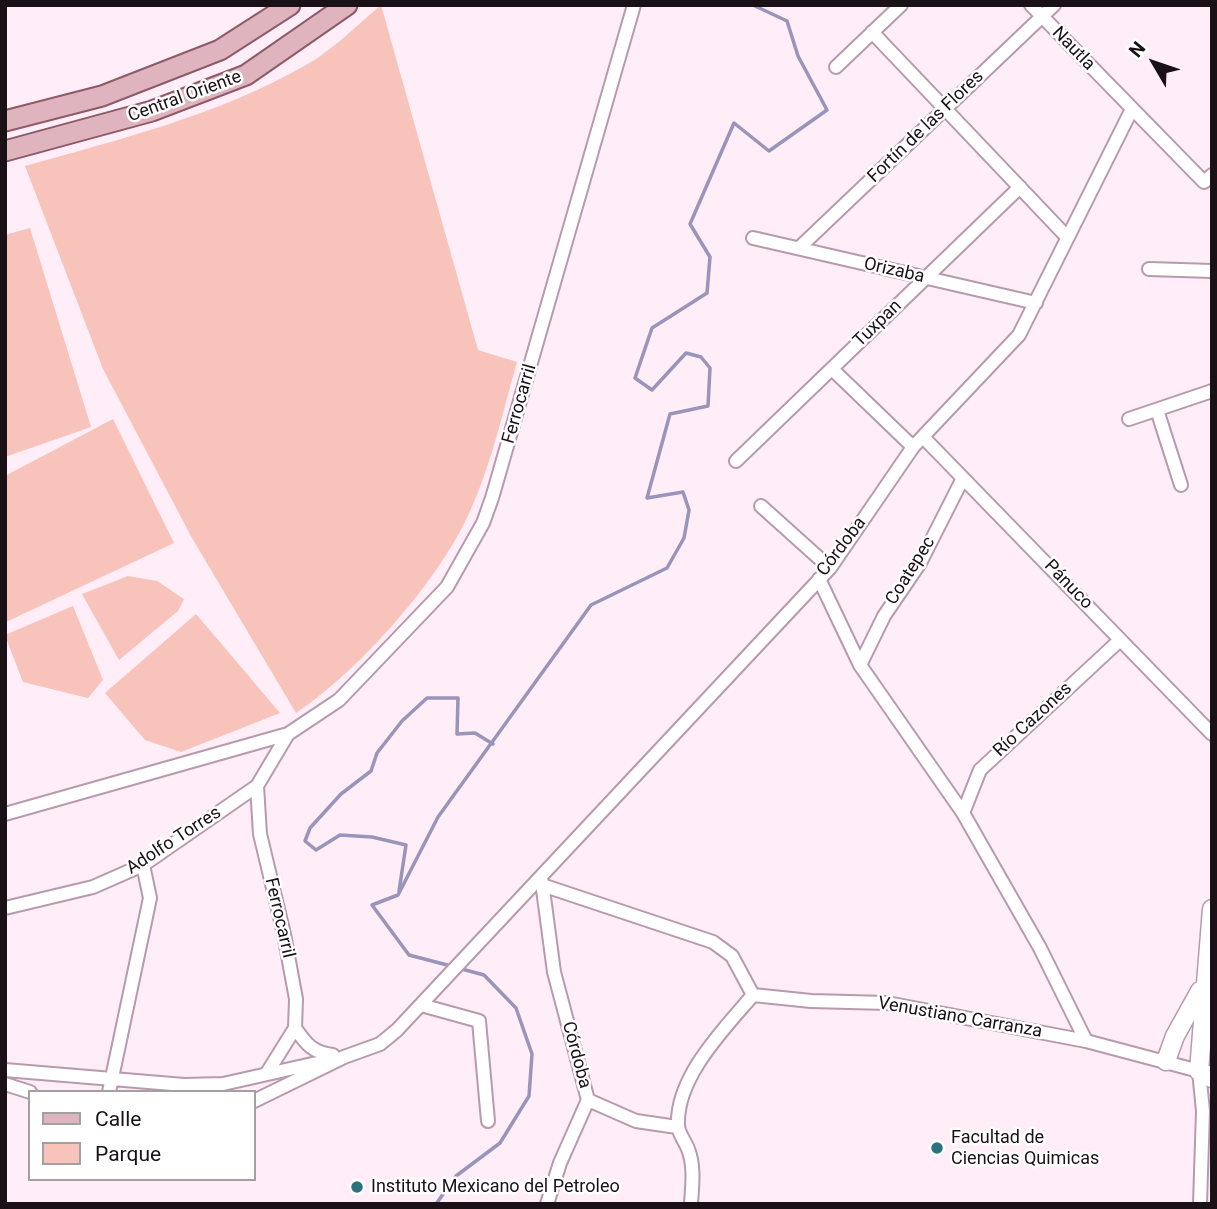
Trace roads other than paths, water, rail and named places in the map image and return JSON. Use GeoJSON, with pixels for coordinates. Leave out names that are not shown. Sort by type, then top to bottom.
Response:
{"type":"FeatureCollection","features":[{"type":"Feature","properties":{"kind":"main road","name":"Central Oriente"},"geometry":{"type":"LineString","coordinates":[[5,121],[102,96],[220,50],[290,5]]}},
{"type":"Feature","properties":{"kind":"main road","name":"Central Oriente"},"geometry":{"type":"LineString","coordinates":[[5,151],[152,111],[246,75],[347,5]]}},
{"type":"Feature","properties":{"kind":"main road"},"geometry":{"type":"LineString","coordinates":[[1205,1075],[1204,985],[1212,909]]}},
{"type":"Feature","properties":{"kind":"main road"},"geometry":{"type":"LineString","coordinates":[[1204,985],[1212,1017]]}},
{"type":"Feature","properties":{"kind":"main road"},"geometry":{"type":"LineString","coordinates":[[1166,1061],[1175,1036],[1204,985]]}},
{"type":"Feature","properties":{"kind":"street","name":"Ferrocarril"},"geometry":{"type":"LineString","coordinates":[[5,814],[288,734],[339,700],[439,596],[483,523],[634,5]]}},
{"type":"Feature","properties":{"kind":"street"},"geometry":{"type":"LineString","coordinates":[[836,67],[901,5]]}},
{"type":"Feature","properties":{"kind":"street","name":"Nautla"},"geometry":{"type":"LineString","coordinates":[[1031,5],[1132,109],[1208,178]]}},
{"type":"Feature","properties":{"kind":"street","name":"Fortín de las Flores"},"geometry":{"type":"LineString","coordinates":[[799,248],[1054,5]]}},
{"type":"Feature","properties":{"kind":"street"},"geometry":{"type":"LineString","coordinates":[[872,33],[1067,237]]}},
{"type":"Feature","properties":{"kind":"street","name":"Córdoba"},"geometry":{"type":"LineString","coordinates":[[421,1005],[542,882],[830,568],[918,442],[1019,335],[1132,109]]}},
{"type":"Feature","properties":{"kind":"street","name":"Tuxpan"},"geometry":{"type":"LineString","coordinates":[[736,461],[1020,187]]}},
{"type":"Feature","properties":{"kind":"street","name":"Orizaba"},"geometry":{"type":"LineString","coordinates":[[753,238],[1036,303]]}},
{"type":"Feature","properties":{"kind":"street"},"geometry":{"type":"LineString","coordinates":[[1149,269],[1212,271]]}},
{"type":"Feature","properties":{"kind":"street","name":"Pánuco"},"geometry":{"type":"LineString","coordinates":[[832,369],[963,478],[1212,734]]}},
{"type":"Feature","properties":{"kind":"street"},"geometry":{"type":"LineString","coordinates":[[1129,419],[1212,391]]}},
{"type":"Feature","properties":{"kind":"street"},"geometry":{"type":"LineString","coordinates":[[1157,410],[1181,485]]}},
{"type":"Feature","properties":{"kind":"street","name":"Coatepec"},"geometry":{"type":"LineString","coordinates":[[860,665],[884,616],[920,563],[963,478]]}},
{"type":"Feature","properties":{"kind":"street"},"geometry":{"type":"LineString","coordinates":[[761,506],[830,568]]}},
{"type":"Feature","properties":{"kind":"street"},"geometry":{"type":"LineString","coordinates":[[819,579],[860,665],[963,813],[1040,948],[1086,1041]]}},
{"type":"Feature","properties":{"kind":"street","name":"Río Cazones"},"geometry":{"type":"LineString","coordinates":[[963,813],[980,770],[1120,640]]}},
{"type":"Feature","properties":{"kind":"street","name":"Ferrocarril"},"geometry":{"type":"LineString","coordinates":[[288,734],[257,786],[260,834],[284,934],[296,999],[295,1028]]}},
{"type":"Feature","properties":{"kind":"street","name":"Adolfo Torres"},"geometry":{"type":"LineString","coordinates":[[5,908],[93,887],[142,865],[257,786]]}},
{"type":"Feature","properties":{"kind":"street"},"geometry":{"type":"LineString","coordinates":[[109,1090],[150,898],[142,865]]}},
{"type":"Feature","properties":{"kind":"street"},"geometry":{"type":"LineString","coordinates":[[542,882],[713,942],[732,956],[753,995],[709,1045],[680,1098],[677,1127],[690,1152],[693,1181],[691,1204]]}},
{"type":"Feature","properties":{"kind":"street","name":"Córdoba"},"geometry":{"type":"LineString","coordinates":[[542,882],[554,972],[588,1100],[560,1163],[547,1204]]}},
{"type":"Feature","properties":{"kind":"street","name":"Venustiano Carranza"},"geometry":{"type":"LineString","coordinates":[[753,995],[811,1002],[887,1003],[1086,1041],[1166,1061],[1205,1075]]}},
{"type":"Feature","properties":{"kind":"street"},"geometry":{"type":"LineString","coordinates":[[256,1100],[344,1057],[380,1044],[421,1005],[479,1021],[488,1121]]}},
{"type":"Feature","properties":{"kind":"street"},"geometry":{"type":"LineString","coordinates":[[267,1073],[295,1028],[313,1050],[344,1057]]}},
{"type":"Feature","properties":{"kind":"street"},"geometry":{"type":"LineString","coordinates":[[5,1070],[184,1085],[223,1084],[344,1057]]}},
{"type":"Feature","properties":{"kind":"street"},"geometry":{"type":"LineString","coordinates":[[1200,1204],[1208,1115],[1205,1075]]}},
{"type":"Feature","properties":{"kind":"street"},"geometry":{"type":"LineString","coordinates":[[7,1083],[28,1091]]}},
{"type":"Feature","properties":{"kind":"street","name":"Córdoba"},"geometry":{"type":"LineString","coordinates":[[588,1100],[636,1121],[677,1127]]}},
{"type":"Feature","properties":{"kind":"waterway"},"geometry":{"type":"LineString","coordinates":[[451,966],[409,955],[372,905],[398,895],[438,817],[591,605],[667,568],[684,538],[689,510],[683,492],[647,498],[670,414],[708,406],[710,368],[701,357],[686,353],[652,390],[635,378],[652,328],[707,293],[710,257],[690,224],[734,123],[769,151],[827,110],[798,56],[787,21],[753,5]]}},
{"type":"Feature","properties":{"kind":"waterway"},"geometry":{"type":"LineString","coordinates":[[399,891],[406,845],[372,837],[340,835],[316,850],[305,841],[310,828],[341,794],[371,771],[377,753],[402,721],[427,698],[458,698],[457,734],[475,733],[493,744]]}},
{"type":"Feature","properties":{"kind":"waterway"},"geometry":{"type":"LineString","coordinates":[[436,1204],[456,1176],[500,1143],[529,1096],[532,1054],[516,1008],[484,975],[458,968]]}},
{"type":"Feature","properties":{"kind":"place","name":"Facultad de Ciencias Quimicas"},"geometry":{"type":"Point","coordinates":[937,1148]}},
{"type":"Feature","properties":{"kind":"place","name":"Instituto Mexicano del Petroleo"},"geometry":{"type":"Point","coordinates":[357,1187]}}]}
